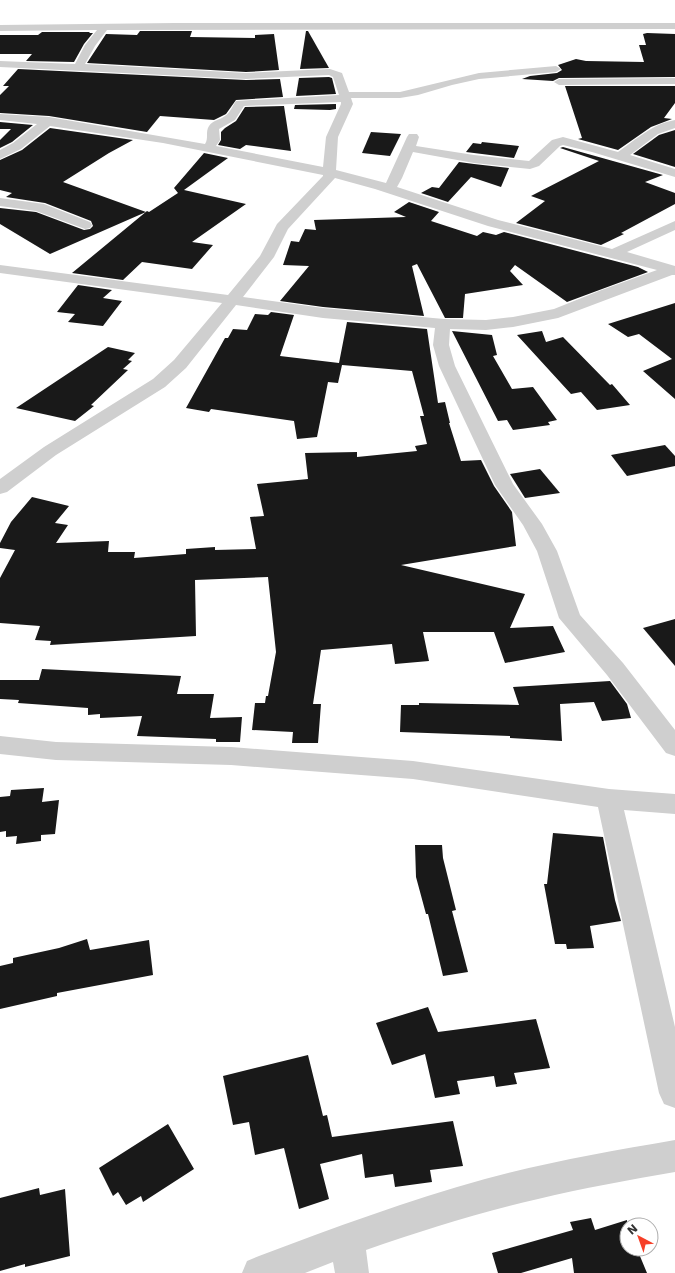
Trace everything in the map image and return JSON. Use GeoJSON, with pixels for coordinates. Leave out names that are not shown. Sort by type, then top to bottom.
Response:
{"type":"FeatureCollection","features":[{"type":"Feature","properties":{"kind":"street"},"geometry":{"type":"LineString","coordinates":[[0,28],[675,26]]}},
{"type":"Feature","properties":{"kind":"street"},"geometry":{"type":"LineString","coordinates":[[78,67],[90,45],[104,27]]}},
{"type":"Feature","properties":{"kind":"street"},"geometry":{"type":"LineString","coordinates":[[0,64],[246,76],[330,72],[338,75],[346,104],[332,137],[328,177],[282,227],[267,257],[173,372],[159,383],[50,451],[0,488]]}},
{"type":"Feature","properties":{"kind":"street"},"geometry":{"type":"LineString","coordinates":[[209,148],[214,140],[212,129],[216,125],[231,118],[240,103],[400,95],[418,92],[450,82],[479,76],[556,69]]}},
{"type":"Feature","properties":{"kind":"street"},"geometry":{"type":"LineString","coordinates":[[559,82],[675,81]]}},
{"type":"Feature","properties":{"kind":"street"},"geometry":{"type":"LineString","coordinates":[[0,117],[49,121],[115,131],[209,148],[329,173],[389,189],[492,223],[614,253],[673,271]]}},
{"type":"Feature","properties":{"kind":"street"},"geometry":{"type":"LineString","coordinates":[[0,154],[17,146],[49,121]]}},
{"type":"Feature","properties":{"kind":"street"},"geometry":{"type":"LineString","coordinates":[[619,157],[655,131],[666,125],[675,124]]}},
{"type":"Feature","properties":{"kind":"street"},"geometry":{"type":"LineString","coordinates":[[389,189],[396,178],[411,143],[474,159],[530,165],[535,163],[556,143],[563,141],[675,173]]}},
{"type":"Feature","properties":{"kind":"street"},"geometry":{"type":"LineString","coordinates":[[0,202],[39,207],[85,225]]}},
{"type":"Feature","properties":{"kind":"street"},"geometry":{"type":"LineString","coordinates":[[614,253],[675,225]]}},
{"type":"Feature","properties":{"kind":"street"},"geometry":{"type":"LineString","coordinates":[[0,269],[323,313],[444,324],[486,325],[558,314],[604,294],[673,271]]}},
{"type":"Feature","properties":{"kind":"street"},"geometry":{"type":"LineString","coordinates":[[444,324],[439,335],[446,366],[504,485],[532,524],[547,551],[570,618],[615,669],[675,747]]}},
{"type":"Feature","properties":{"kind":"street"},"geometry":{"type":"LineString","coordinates":[[0,745],[56,751],[231,756],[413,770],[609,799],[675,804]]}},
{"type":"Feature","properties":{"kind":"street"},"geometry":{"type":"LineString","coordinates":[[609,799],[675,1093]]}},
{"type":"Feature","properties":{"kind":"street"},"geometry":{"type":"LineString","coordinates":[[259,1273],[428,1212],[518,1187],[613,1167],[675,1156]]}},
{"type":"Feature","properties":{"kind":"street"},"geometry":{"type":"LineString","coordinates":[[348,1240],[352,1273]]}},
{"type":"Feature","properties":{"kind":"building"},"geometry":{"type":"Polygon","coordinates":[[[140,31],[192,31],[190,37],[255,38],[255,35],[274,34],[279,70],[246,72],[87,63],[106,34],[137,35],[140,31]]]}},
{"type":"Feature","properties":{"kind":"building"},"geometry":{"type":"Polygon","coordinates":[[[306,31],[308,31],[329,68],[300,69],[306,31]]]}},
{"type":"Feature","properties":{"kind":"building"},"geometry":{"type":"Polygon","coordinates":[[[42,32],[93,33],[84,44],[74,62],[26,61],[32,54],[0,54],[0,35],[38,35],[42,32]]]}},
{"type":"Feature","properties":{"kind":"building"},"geometry":{"type":"Polygon","coordinates":[[[643,34],[675,34],[675,77],[559,78],[553,81],[522,79],[530,76],[557,73],[562,70],[558,65],[576,59],[586,61],[644,62],[639,45],[646,45],[643,34]]]}},
{"type":"Feature","properties":{"kind":"building"},"geometry":{"type":"Polygon","coordinates":[[[18,69],[246,80],[280,79],[283,97],[236,100],[226,114],[214,120],[160,116],[147,132],[49,116],[0,113],[0,95],[9,86],[3,86],[18,69]]]}},
{"type":"Feature","properties":{"kind":"building"},"geometry":{"type":"Polygon","coordinates":[[[299,78],[332,78],[336,94],[296,96],[299,78]]]}},
{"type":"Feature","properties":{"kind":"building"},"geometry":{"type":"Polygon","coordinates":[[[565,86],[675,86],[675,103],[664,118],[672,119],[651,127],[618,150],[578,139],[582,138],[565,86]]]}},
{"type":"Feature","properties":{"kind":"building"},"geometry":{"type":"Polygon","coordinates":[[[336,104],[336,109],[330,110],[294,109],[295,105],[336,104]]]}},
{"type":"Feature","properties":{"kind":"building"},"geometry":{"type":"Polygon","coordinates":[[[284,106],[291,151],[246,145],[240,149],[218,145],[221,140],[221,132],[236,121],[245,107],[284,106]]]}},
{"type":"Feature","properties":{"kind":"building"},"geometry":{"type":"Polygon","coordinates":[[[0,122],[33,125],[12,142],[0,148],[0,140],[11,129],[0,129],[0,122]]]}},
{"type":"Feature","properties":{"kind":"building"},"geometry":{"type":"Polygon","coordinates":[[[50,128],[133,140],[109,153],[63,182],[146,212],[50,254],[0,224],[0,208],[36,212],[84,230],[90,229],[93,226],[91,221],[45,203],[6,197],[12,193],[0,190],[0,160],[22,150],[50,128]]]}},
{"type":"Feature","properties":{"kind":"building"},"geometry":{"type":"Polygon","coordinates":[[[675,130],[675,167],[633,154],[659,135],[675,130]]]}},
{"type":"Feature","properties":{"kind":"building"},"geometry":{"type":"Polygon","coordinates":[[[371,132],[401,134],[390,156],[362,153],[371,132]]]}},
{"type":"Feature","properties":{"kind":"building"},"geometry":{"type":"Polygon","coordinates":[[[482,142],[519,146],[514,158],[466,152],[473,143],[481,144],[482,142]]]}},
{"type":"Feature","properties":{"kind":"building"},"geometry":{"type":"Polygon","coordinates":[[[563,147],[663,175],[645,182],[675,193],[675,204],[621,233],[624,234],[601,245],[516,223],[545,201],[531,196],[599,161],[560,148],[563,147]]]}},
{"type":"Feature","properties":{"kind":"building"},"geometry":{"type":"Polygon","coordinates":[[[204,153],[228,158],[184,190],[246,204],[192,242],[213,245],[192,269],[142,262],[123,280],[72,273],[147,211],[149,212],[178,193],[174,188],[204,153]]]}},
{"type":"Feature","properties":{"kind":"building"},"geometry":{"type":"Polygon","coordinates":[[[459,162],[509,168],[501,187],[471,177],[448,202],[421,193],[432,187],[439,188],[459,162]]]}},
{"type":"Feature","properties":{"kind":"building"},"geometry":{"type":"Polygon","coordinates":[[[409,202],[439,212],[431,221],[477,236],[483,232],[496,235],[504,232],[638,267],[648,272],[567,302],[515,265],[510,271],[523,285],[465,294],[463,318],[445,318],[417,264],[412,266],[424,316],[323,307],[280,301],[309,266],[283,265],[291,241],[299,242],[305,229],[316,230],[314,220],[406,217],[394,212],[409,202]]]}},
{"type":"Feature","properties":{"kind":"building"},"geometry":{"type":"Polygon","coordinates":[[[78,285],[112,290],[103,298],[122,301],[103,326],[68,322],[75,314],[57,312],[78,285]]]}},
{"type":"Feature","properties":{"kind":"building"},"geometry":{"type":"Polygon","coordinates":[[[675,303],[675,399],[643,371],[672,359],[639,334],[628,337],[608,324],[675,303]]]}},
{"type":"Feature","properties":{"kind":"building"},"geometry":{"type":"Polygon","coordinates":[[[271,312],[294,315],[280,356],[339,363],[347,322],[427,329],[438,403],[445,402],[449,423],[461,461],[481,460],[494,486],[512,512],[516,546],[401,565],[525,594],[510,628],[553,626],[565,652],[505,663],[494,632],[423,632],[429,661],[395,664],[392,644],[321,650],[313,704],[321,704],[318,743],[292,743],[293,732],[252,730],[255,703],[265,703],[266,696],[268,696],[276,652],[268,577],[195,580],[196,636],[50,645],[51,641],[35,640],[40,626],[0,623],[0,578],[15,550],[0,548],[0,543],[11,522],[32,497],[69,506],[55,523],[68,525],[56,543],[109,541],[108,552],[135,552],[134,558],[186,554],[186,549],[215,547],[215,550],[256,549],[250,517],[264,516],[257,484],[308,479],[305,453],[357,452],[357,457],[417,451],[415,446],[427,444],[420,416],[424,416],[412,371],[342,365],[338,383],[328,382],[317,437],[297,439],[294,421],[211,409],[209,412],[186,408],[225,338],[228,338],[233,329],[247,330],[255,314],[268,315],[271,312]]]}},
{"type":"Feature","properties":{"kind":"building"},"geometry":{"type":"Polygon","coordinates":[[[452,331],[492,335],[497,355],[493,356],[512,389],[533,387],[557,420],[548,422],[550,425],[513,430],[507,420],[498,421],[452,331]]]}},
{"type":"Feature","properties":{"kind":"building"},"geometry":{"type":"Polygon","coordinates":[[[542,331],[546,342],[563,337],[610,385],[612,384],[630,405],[597,410],[581,392],[571,394],[517,335],[542,331]]]}},
{"type":"Feature","properties":{"kind":"building"},"geometry":{"type":"Polygon","coordinates":[[[108,347],[135,353],[128,360],[132,361],[123,369],[128,370],[91,405],[94,406],[75,421],[16,408],[108,347]]]}},
{"type":"Feature","properties":{"kind":"building"},"geometry":{"type":"Polygon","coordinates":[[[665,445],[675,456],[675,466],[627,476],[611,455],[665,445]]]}},
{"type":"Feature","properties":{"kind":"building"},"geometry":{"type":"Polygon","coordinates":[[[540,469],[560,493],[525,498],[510,474],[540,469]]]}},
{"type":"Feature","properties":{"kind":"building"},"geometry":{"type":"Polygon","coordinates":[[[675,619],[675,666],[643,628],[675,619]]]}},
{"type":"Feature","properties":{"kind":"building"},"geometry":{"type":"Polygon","coordinates":[[[42,669],[181,676],[177,694],[214,694],[210,718],[242,717],[240,742],[216,742],[216,739],[137,736],[142,716],[100,718],[100,714],[88,715],[88,708],[18,703],[19,700],[0,699],[0,680],[39,680],[42,669]]]}},
{"type":"Feature","properties":{"kind":"building"},"geometry":{"type":"Polygon","coordinates":[[[610,681],[627,704],[631,718],[602,721],[594,702],[560,704],[562,741],[510,738],[510,736],[400,732],[401,705],[419,705],[419,703],[519,705],[513,687],[610,681]]]}},
{"type":"Feature","properties":{"kind":"building"},"geometry":{"type":"Polygon","coordinates":[[[44,788],[42,802],[59,800],[55,834],[41,835],[41,841],[16,844],[17,836],[6,837],[6,831],[0,832],[0,797],[10,796],[11,790],[44,788]]]}},
{"type":"Feature","properties":{"kind":"building"},"geometry":{"type":"Polygon","coordinates":[[[553,833],[603,837],[615,900],[621,921],[590,926],[594,948],[567,949],[566,944],[555,944],[544,884],[547,884],[553,833]]]}},
{"type":"Feature","properties":{"kind":"building"},"geometry":{"type":"Polygon","coordinates":[[[415,845],[442,845],[443,858],[456,910],[452,911],[468,972],[443,976],[428,914],[426,914],[416,877],[415,845]]]}},
{"type":"Feature","properties":{"kind":"building"},"geometry":{"type":"Polygon","coordinates":[[[87,939],[90,950],[149,940],[153,975],[57,993],[57,996],[0,1009],[0,966],[13,963],[13,958],[59,948],[87,939]]]}},
{"type":"Feature","properties":{"kind":"building"},"geometry":{"type":"Polygon","coordinates":[[[428,1007],[438,1032],[536,1019],[550,1068],[514,1073],[517,1084],[496,1087],[494,1076],[457,1081],[460,1094],[435,1098],[425,1054],[392,1065],[376,1023],[428,1007]]]}},
{"type":"Feature","properties":{"kind":"building"},"geometry":{"type":"Polygon","coordinates":[[[308,1055],[323,1116],[327,1115],[332,1137],[453,1121],[463,1166],[430,1170],[432,1182],[395,1187],[393,1174],[365,1178],[362,1154],[320,1164],[329,1199],[299,1209],[284,1148],[255,1155],[249,1122],[233,1125],[223,1076],[308,1055]]]}},
{"type":"Feature","properties":{"kind":"building"},"geometry":{"type":"Polygon","coordinates":[[[168,1124],[194,1169],[143,1202],[141,1196],[126,1205],[118,1192],[113,1196],[99,1168],[168,1124]]]}},
{"type":"Feature","properties":{"kind":"building"},"geometry":{"type":"Polygon","coordinates":[[[39,1188],[40,1195],[65,1189],[70,1256],[25,1267],[25,1264],[0,1271],[0,1198],[39,1188]]]}},
{"type":"Feature","properties":{"kind":"building"},"geometry":{"type":"Polygon","coordinates":[[[591,1218],[595,1230],[619,1222],[619,1257],[640,1257],[647,1273],[574,1273],[572,1258],[521,1273],[498,1273],[492,1253],[573,1230],[570,1222],[591,1218]]]}}]}
